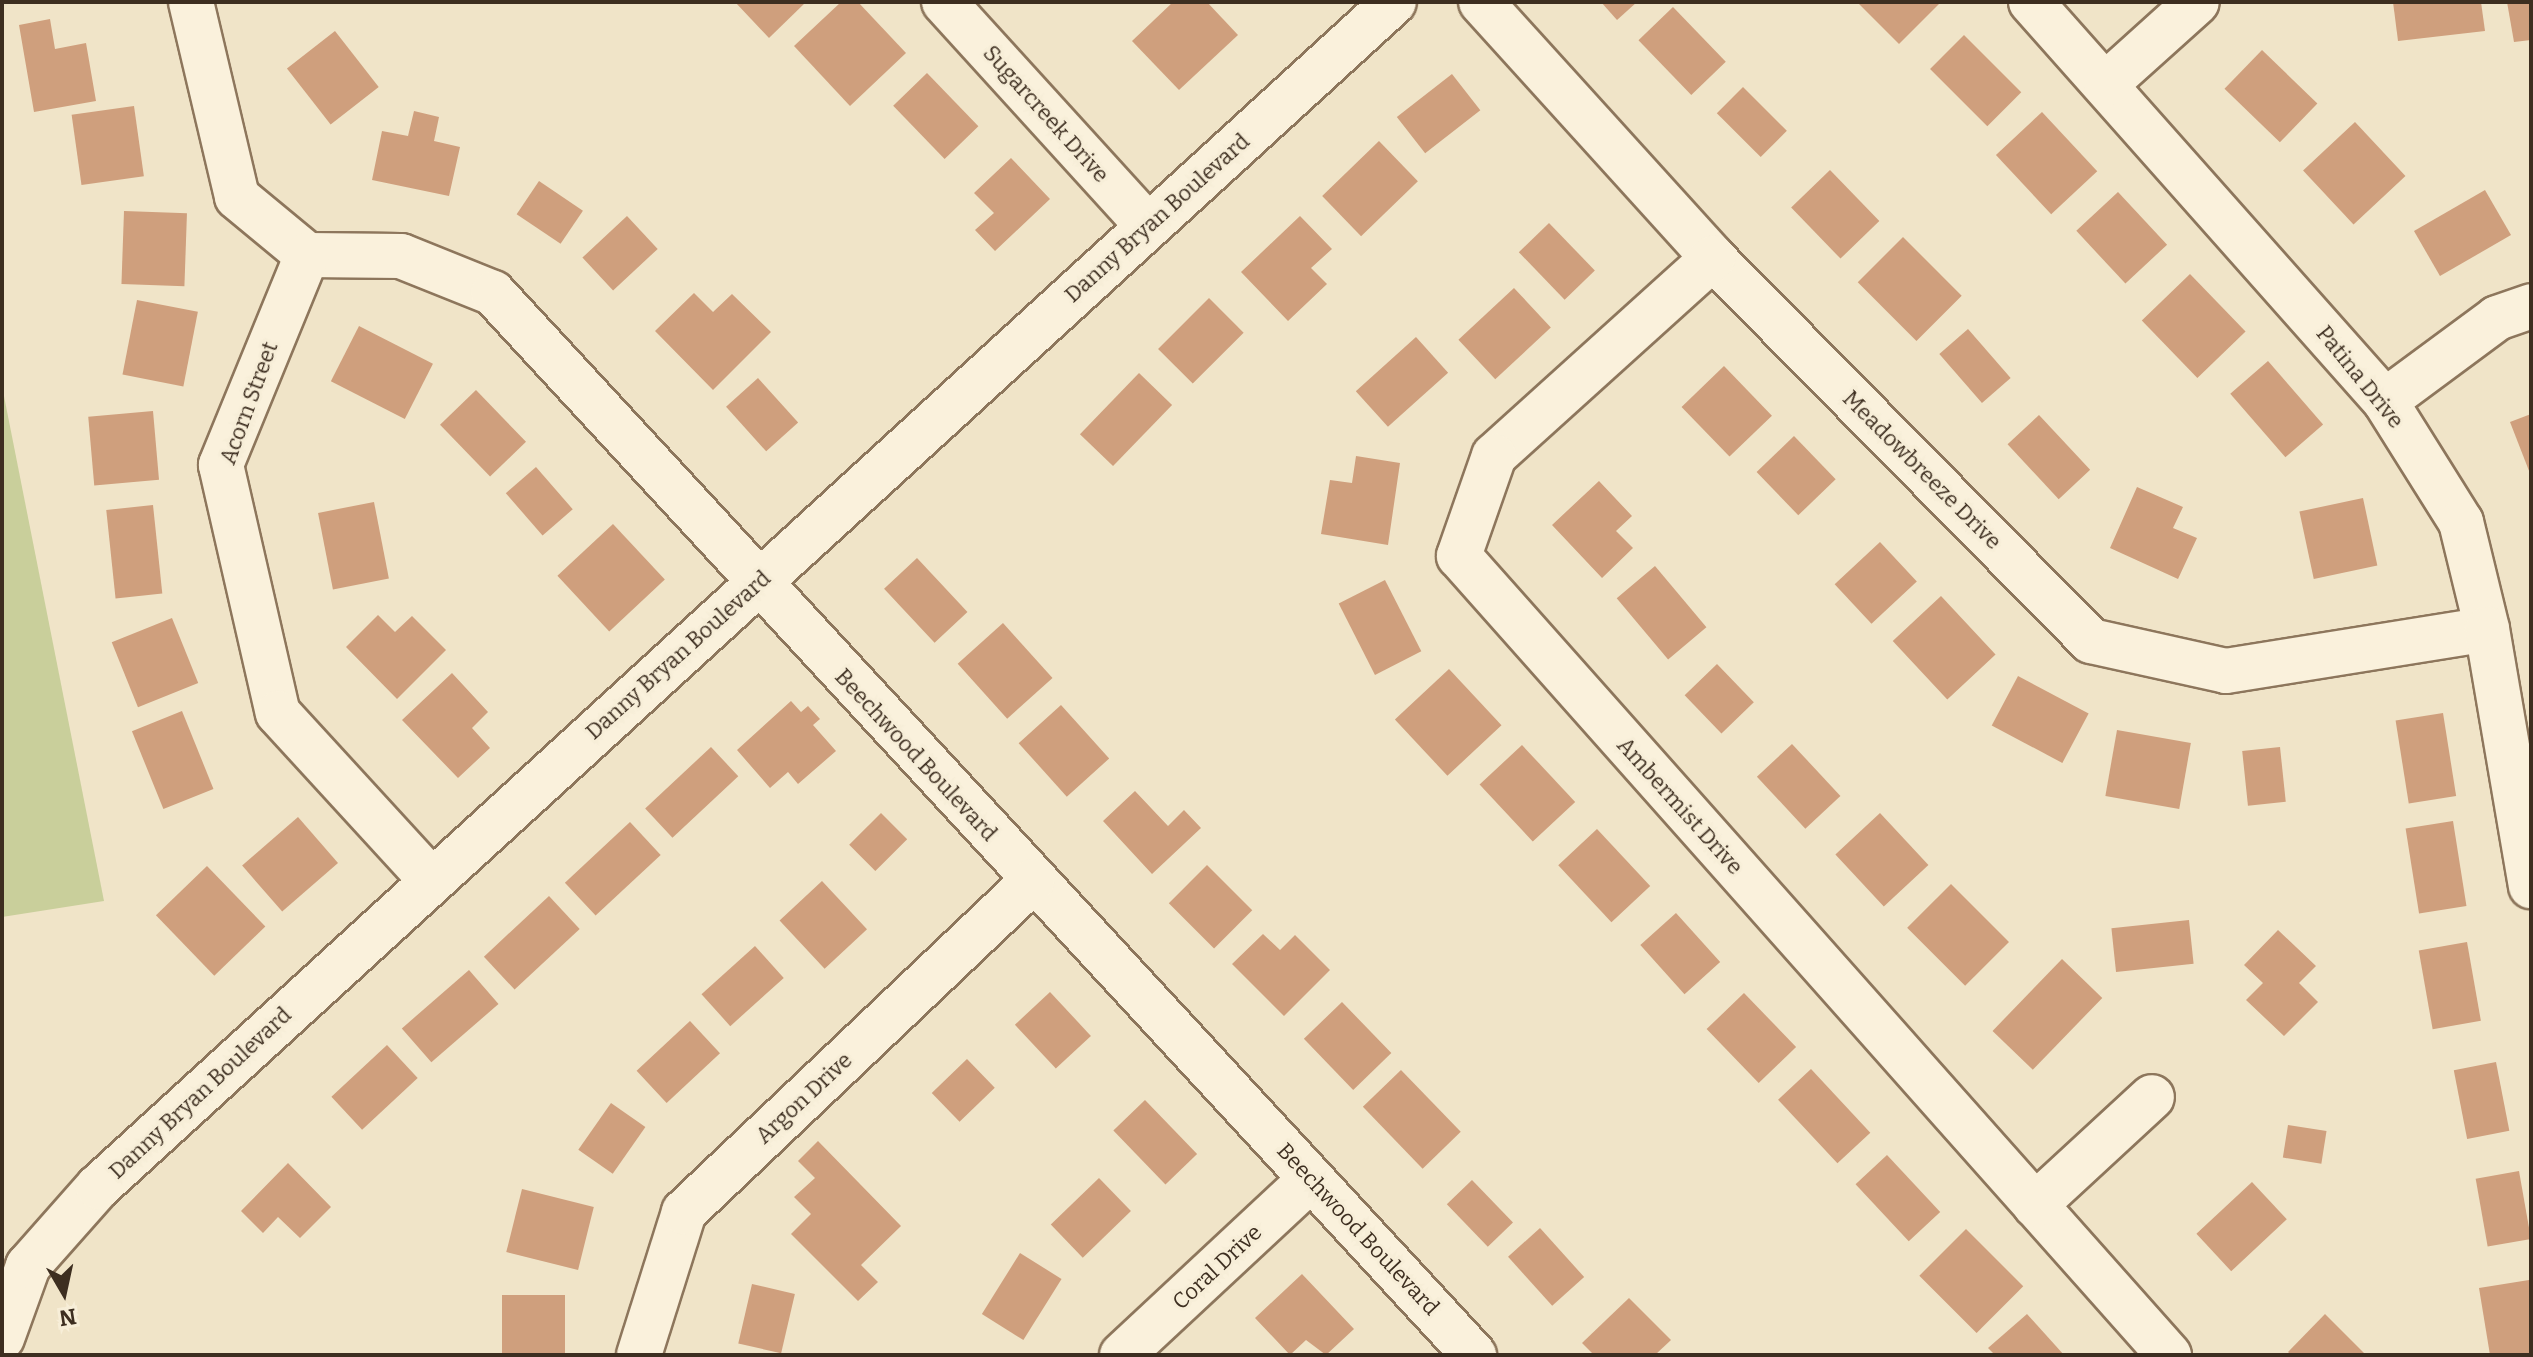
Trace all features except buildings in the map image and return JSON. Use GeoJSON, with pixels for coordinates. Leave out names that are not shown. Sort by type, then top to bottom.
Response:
{"type":"FeatureCollection","features":[{"type":"Feature","properties":{"kind":"street"},"geometry":{"type":"LineString","coordinates":[[191,2],[237,197],[307,255]]}},
{"type":"Feature","properties":{"kind":"street","name":"Sugarcreek Drive"},"geometry":{"type":"LineString","coordinates":[[944,2],[1148,226]]}},
{"type":"Feature","properties":{"kind":"street","name":"Danny Bryan Boulevard"},"geometry":{"type":"LineString","coordinates":[[2,1338],[28,1266],[98,1187],[1394,2]]}},
{"type":"Feature","properties":{"kind":"street","name":"Meadowbreeze Drive"},"geometry":{"type":"LineString","coordinates":[[1481,2],[1713,258],[2091,641],[2226,671],[2487,629]]}},
{"type":"Feature","properties":{"kind":"street","name":"Patina Drive"},"geometry":{"type":"LineString","coordinates":[[2031,2],[2385,401],[2461,522],[2487,629],[2531,886]]}},
{"type":"Feature","properties":{"kind":"street"},"geometry":{"type":"LineString","coordinates":[[2106,84],[2197,2]]}},
{"type":"Feature","properties":{"kind":"street","name":"Beechwood Boulevard"},"geometry":{"type":"LineString","coordinates":[[307,255],[401,256],[493,293],[1032,882],[1474,1355]]}},
{"type":"Feature","properties":{"kind":"street","name":"Acorn Street"},"geometry":{"type":"LineString","coordinates":[[307,255],[221,465],[278,713],[431,880]]}},
{"type":"Feature","properties":{"kind":"street","name":"Ambermist Drive"},"geometry":{"type":"LineString","coordinates":[[1713,258],[1494,456],[1459,556],[2169,1355]]}},
{"type":"Feature","properties":{"kind":"street"},"geometry":{"type":"LineString","coordinates":[[2385,401],[2497,318],[2531,306]]}},
{"type":"Feature","properties":{"kind":"street","name":"Argon Drive"},"geometry":{"type":"LineString","coordinates":[[639,1355],[684,1212],[1032,882]]}},
{"type":"Feature","properties":{"kind":"street"},"geometry":{"type":"LineString","coordinates":[[2035,1205],[2152,1097]]}},
{"type":"Feature","properties":{"kind":"street","name":"Coral Drive"},"geometry":{"type":"LineString","coordinates":[[1122,1355],[1311,1179]]}},
{"type":"Feature","properties":{"kind":"green space"},"geometry":{"type":"Polygon","coordinates":[[[2,386],[104,901],[2,917],[2,386]]]}}]}
